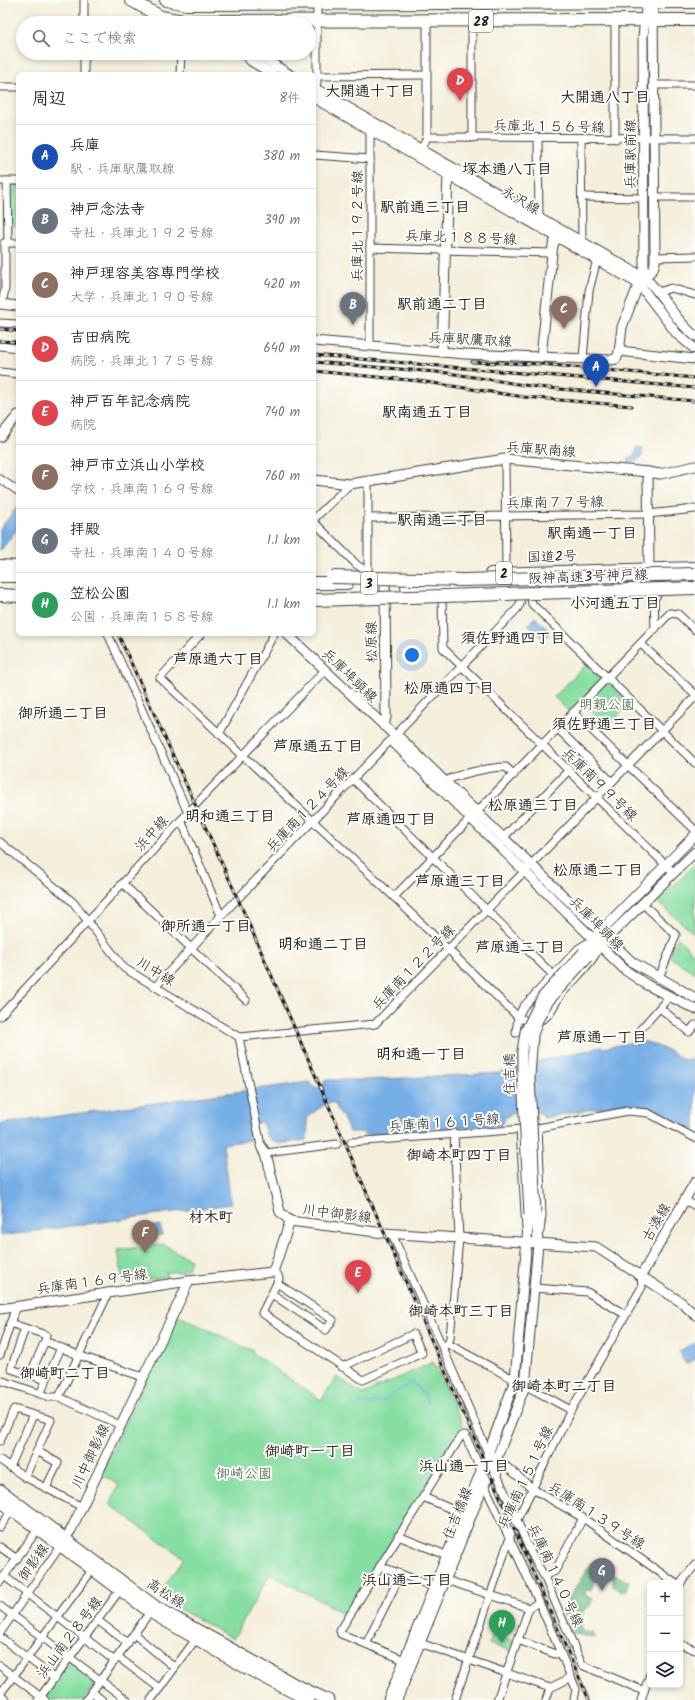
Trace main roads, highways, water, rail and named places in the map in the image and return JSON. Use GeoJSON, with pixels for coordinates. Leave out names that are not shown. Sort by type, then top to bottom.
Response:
{"type":"FeatureCollection","features":[{"type":"Feature","properties":{"kind":"highway","name":"28"},"geometry":{"type":"LineString","coordinates":[[131,0],[142,8],[159,16]]}},
{"type":"Feature","properties":{"kind":"highway","name":"28"},"geometry":{"type":"LineString","coordinates":[[166,0],[180,2],[249,3],[427,1],[695,2]]}},
{"type":"Feature","properties":{"kind":"highway","name":"28"},"geometry":{"type":"LineString","coordinates":[[316,21],[695,20]]}},
{"type":"Feature","properties":{"kind":"highway"},"geometry":{"type":"LineString","coordinates":[[0,566],[16,567]]}},
{"type":"Feature","properties":{"kind":"highway","name":"国道2号"},"geometry":{"type":"LineString","coordinates":[[316,583],[368,577],[385,582],[506,573],[649,568],[695,568]]}},
{"type":"Feature","properties":{"kind":"highway","name":"3"},"geometry":{"type":"LineString","coordinates":[[332,578],[399,586],[586,584],[636,582],[644,578],[649,568]]}},
{"type":"Feature","properties":{"kind":"highway","name":"阪神高速3号神戸線"},"geometry":{"type":"LineString","coordinates":[[316,577],[455,580],[695,574]]}},
{"type":"Feature","properties":{"kind":"highway"},"geometry":{"type":"LineString","coordinates":[[0,576],[16,576]]}},
{"type":"Feature","properties":{"kind":"highway"},"geometry":{"type":"LineString","coordinates":[[654,595],[658,587],[665,581],[695,581]]}},
{"type":"Feature","properties":{"kind":"highway"},"geometry":{"type":"LineString","coordinates":[[0,587],[16,588]]}},
{"type":"Feature","properties":{"kind":"highway","name":"阪神高速3号神戸線"},"geometry":{"type":"LineString","coordinates":[[316,599],[695,588]]}},
{"type":"Feature","properties":{"kind":"highway"},"geometry":{"type":"LineString","coordinates":[[0,594],[16,596]]}},
{"type":"Feature","properties":{"kind":"highway","name":"2"},"geometry":{"type":"LineString","coordinates":[[316,599],[442,597],[527,599],[695,594]]}},
{"type":"Feature","properties":{"kind":"main road","name":"高松線"},"geometry":{"type":"LineString","coordinates":[[0,1490],[63,1541],[156,1606],[293,1693],[328,1700]]}},
{"type":"Feature","properties":{"kind":"main road","name":"高松線"},"geometry":{"type":"LineString","coordinates":[[0,1501],[38,1529],[63,1541],[92,1569],[150,1612],[196,1640],[308,1700]]}},
{"type":"Feature","properties":{"kind":"water"},"geometry":{"type":"Polygon","coordinates":[[[637,447],[643,448],[642,456],[634,463],[628,462],[628,459],[634,456],[637,447]]]}},
{"type":"Feature","properties":{"kind":"water"},"geometry":{"type":"Polygon","coordinates":[[[16,509],[16,531],[0,551],[0,529],[16,509]]]}},
{"type":"Feature","properties":{"kind":"water"},"geometry":{"type":"Polygon","coordinates":[[[535,617],[550,632],[544,639],[528,624],[535,617]]]}},
{"type":"Feature","properties":{"kind":"water"},"geometry":{"type":"Polygon","coordinates":[[[647,1042],[669,1051],[685,1060],[689,1059],[693,1061],[695,1066],[695,1131],[651,1108],[625,1103],[544,1118],[540,1112],[517,1112],[508,1116],[501,1125],[440,1129],[440,1126],[431,1127],[430,1130],[364,1135],[364,1132],[349,1132],[335,1103],[330,1102],[316,1110],[307,1119],[308,1133],[306,1140],[279,1144],[267,1137],[262,1122],[248,1124],[251,1140],[223,1144],[231,1204],[0,1236],[0,1124],[309,1082],[314,1088],[324,1086],[324,1080],[367,1080],[499,1073],[515,1067],[601,1047],[604,1048],[629,1043],[647,1042]]]}},
{"type":"Feature","properties":{"kind":"water"},"geometry":{"type":"Polygon","coordinates":[[[160,1225],[162,1235],[140,1238],[139,1229],[160,1225]]]}},
{"type":"Feature","properties":{"kind":"water"},"geometry":{"type":"Polygon","coordinates":[[[695,1343],[695,1359],[686,1364],[679,1351],[695,1343]]]}},
{"type":"Feature","properties":{"kind":"waterway"},"geometry":{"type":"LineString","coordinates":[[358,1402],[367,1405],[385,1400],[411,1382],[426,1395],[427,1403],[432,1406]]}},
{"type":"Feature","properties":{"kind":"railway"},"geometry":{"type":"LineString","coordinates":[[0,329],[16,331]]}},
{"type":"Feature","properties":{"kind":"railway"},"geometry":{"type":"LineString","coordinates":[[0,341],[16,342]]}},
{"type":"Feature","properties":{"kind":"railway"},"geometry":{"type":"LineString","coordinates":[[316,355],[695,388]]}},
{"type":"Feature","properties":{"kind":"railway"},"geometry":{"type":"LineString","coordinates":[[316,362],[448,373],[537,387],[695,401]]}},
{"type":"Feature","properties":{"kind":"railway"},"geometry":{"type":"LineString","coordinates":[[472,362],[540,364],[695,378]]}},
{"type":"Feature","properties":{"kind":"railway"},"geometry":{"type":"LineString","coordinates":[[316,371],[419,381],[524,397],[632,406]]}},
{"type":"Feature","properties":{"kind":"railway"},"geometry":{"type":"LineString","coordinates":[[119,636],[238,899],[589,1700]]}},
{"type":"Feature","properties":{"kind":"place","name":"吉田病院"},"geometry":{"type":"Point","coordinates":[460,101]}},
{"type":"Feature","properties":{"kind":"place","name":"神戸念法寺"},"geometry":{"type":"Point","coordinates":[353,325]}},
{"type":"Feature","properties":{"kind":"place","name":"神戸理容美容専門学校"},"geometry":{"type":"Point","coordinates":[564,329]}},
{"type":"Feature","properties":{"kind":"place","name":"兵庫"},"geometry":{"type":"Point","coordinates":[596,387]}},
{"type":"Feature","properties":{"kind":"place","name":"神戸市立浜山小学校"},"geometry":{"type":"Point","coordinates":[145,1253]}},
{"type":"Feature","properties":{"kind":"place","name":"神戸百年記念病院"},"geometry":{"type":"Point","coordinates":[358,1293]}},
{"type":"Feature","properties":{"kind":"place","name":"拝殿"},"geometry":{"type":"Point","coordinates":[602,1591]}},
{"type":"Feature","properties":{"kind":"place","name":"笠松公園"},"geometry":{"type":"Point","coordinates":[502,1643]}},
{"type":"Feature","properties":{"kind":"district","name":"大開通十丁目"},"geometry":{"type":"Point","coordinates":[370,91]}},
{"type":"Feature","properties":{"kind":"district","name":"大開通八丁目"},"geometry":{"type":"Point","coordinates":[605,97]}},
{"type":"Feature","properties":{"kind":"district","name":"塚本通八丁目"},"geometry":{"type":"Point","coordinates":[507,169]}},
{"type":"Feature","properties":{"kind":"district","name":"駅前通三丁目"},"geometry":{"type":"Point","coordinates":[425,207]}},
{"type":"Feature","properties":{"kind":"district","name":"駅前通二丁目"},"geometry":{"type":"Point","coordinates":[442,304]}},
{"type":"Feature","properties":{"kind":"district","name":"駅南通五丁目"},"geometry":{"type":"Point","coordinates":[427,412]}},
{"type":"Feature","properties":{"kind":"district","name":"駅南通二丁目"},"geometry":{"type":"Point","coordinates":[442,520]}},
{"type":"Feature","properties":{"kind":"district","name":"駅南通一丁目"},"geometry":{"type":"Point","coordinates":[592,533]}},
{"type":"Feature","properties":{"kind":"district","name":"小河通五丁目"},"geometry":{"type":"Point","coordinates":[615,603]}},
{"type":"Feature","properties":{"kind":"district","name":"須佐野通四丁目"},"geometry":{"type":"Point","coordinates":[513,638]}},
{"type":"Feature","properties":{"kind":"district","name":"芦原通六丁目"},"geometry":{"type":"Point","coordinates":[218,659]}},
{"type":"Feature","properties":{"kind":"district","name":"松原通四丁目"},"geometry":{"type":"Point","coordinates":[449,688]}},
{"type":"Feature","properties":{"kind":"district","name":"御所通二丁目"},"geometry":{"type":"Point","coordinates":[63,713]}},
{"type":"Feature","properties":{"kind":"district","name":"須佐野通三丁目"},"geometry":{"type":"Point","coordinates":[604,724]}},
{"type":"Feature","properties":{"kind":"district","name":"芦原通五丁目"},"geometry":{"type":"Point","coordinates":[318,746]}},
{"type":"Feature","properties":{"kind":"district","name":"松原通三丁目"},"geometry":{"type":"Point","coordinates":[533,805]}},
{"type":"Feature","properties":{"kind":"district","name":"明和通三丁目"},"geometry":{"type":"Point","coordinates":[230,816]}},
{"type":"Feature","properties":{"kind":"district","name":"芦原通四丁目"},"geometry":{"type":"Point","coordinates":[391,819]}},
{"type":"Feature","properties":{"kind":"district","name":"松原通二丁目"},"geometry":{"type":"Point","coordinates":[598,870]}},
{"type":"Feature","properties":{"kind":"district","name":"芦原通三丁目"},"geometry":{"type":"Point","coordinates":[460,881]}},
{"type":"Feature","properties":{"kind":"district","name":"御所通一丁目"},"geometry":{"type":"Point","coordinates":[206,926]}},
{"type":"Feature","properties":{"kind":"district","name":"明和通二丁目"},"geometry":{"type":"Point","coordinates":[323,944]}},
{"type":"Feature","properties":{"kind":"district","name":"芦原通二丁目"},"geometry":{"type":"Point","coordinates":[520,947]}},
{"type":"Feature","properties":{"kind":"district","name":"芦原通一丁目"},"geometry":{"type":"Point","coordinates":[602,1037]}},
{"type":"Feature","properties":{"kind":"district","name":"明和通一丁目"},"geometry":{"type":"Point","coordinates":[421,1054]}},
{"type":"Feature","properties":{"kind":"district","name":"御崎本町四丁目"},"geometry":{"type":"Point","coordinates":[459,1155]}},
{"type":"Feature","properties":{"kind":"district","name":"材木町"},"geometry":{"type":"Point","coordinates":[211,1217]}},
{"type":"Feature","properties":{"kind":"district","name":"御崎本町三丁目"},"geometry":{"type":"Point","coordinates":[461,1311]}},
{"type":"Feature","properties":{"kind":"district","name":"御崎町二丁目"},"geometry":{"type":"Point","coordinates":[65,1373]}},
{"type":"Feature","properties":{"kind":"district","name":"御崎本町二丁目"},"geometry":{"type":"Point","coordinates":[564,1386]}},
{"type":"Feature","properties":{"kind":"district","name":"御崎町一丁目"},"geometry":{"type":"Point","coordinates":[310,1451]}},
{"type":"Feature","properties":{"kind":"district","name":"浜山通一丁目"},"geometry":{"type":"Point","coordinates":[464,1466]}},
{"type":"Feature","properties":{"kind":"district","name":"浜山通二丁目"},"geometry":{"type":"Point","coordinates":[407,1580]}},
{"type":"Feature","properties":{"kind":"park label","name":"明親公園"},"geometry":{"type":"Point","coordinates":[607,704]}},
{"type":"Feature","properties":{"kind":"park label","name":"御崎公園"},"geometry":{"type":"Point","coordinates":[244,1473]}}]}
